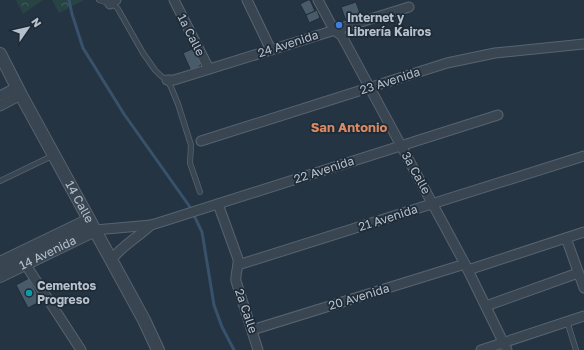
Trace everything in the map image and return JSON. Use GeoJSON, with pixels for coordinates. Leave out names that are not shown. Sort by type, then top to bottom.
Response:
{"type":"FeatureCollection","features":[{"type":"Feature","properties":{"kind":"street","name":"1a Calle"},"geometry":{"type":"LineString","coordinates":[[174,0],[209,69]]}},
{"type":"Feature","properties":{"kind":"street"},"geometry":{"type":"LineString","coordinates":[[247,0],[271,50]]}},
{"type":"Feature","properties":{"kind":"street","name":"3a Calle"},"geometry":{"type":"LineString","coordinates":[[318,0],[334,30],[341,35],[402,146],[466,267],[505,346]]}},
{"type":"Feature","properties":{"kind":"street","name":"24 Avenida"},"geometry":{"type":"LineString","coordinates":[[166,80],[174,80],[408,7]]}},
{"type":"Feature","properties":{"kind":"street","name":"23 Avenida"},"geometry":{"type":"LineString","coordinates":[[201,141],[425,69],[464,59],[494,53],[584,44]]}},
{"type":"Feature","properties":{"kind":"street","name":"14 Calle"},"geometry":{"type":"LineString","coordinates":[[0,54],[144,320],[158,350]]}},
{"type":"Feature","properties":{"kind":"street"},"geometry":{"type":"LineString","coordinates":[[0,96],[19,91]]}},
{"type":"Feature","properties":{"kind":"street"},"geometry":{"type":"LineString","coordinates":[[0,106],[19,91]]}},
{"type":"Feature","properties":{"kind":"street","name":"22 Avenida"},"geometry":{"type":"LineString","coordinates":[[92,225],[150,225],[174,219],[350,161],[498,115]]}},
{"type":"Feature","properties":{"kind":"street","name":"21 Avenida"},"geometry":{"type":"LineString","coordinates":[[238,265],[584,156]]}},
{"type":"Feature","properties":{"kind":"street","name":"2a Calle"},"geometry":{"type":"LineString","coordinates":[[214,206],[238,259],[235,276],[236,281],[258,350]]}},
{"type":"Feature","properties":{"kind":"street","name":"14 Avenida"},"geometry":{"type":"LineString","coordinates":[[0,276],[22,259],[92,225]]}},
{"type":"Feature","properties":{"kind":"street","name":"22 Avenida"},"geometry":{"type":"LineString","coordinates":[[111,260],[124,246],[141,234],[150,225]]}},
{"type":"Feature","properties":{"kind":"street","name":"20 Avenida"},"geometry":{"type":"LineString","coordinates":[[252,330],[584,232]]}},
{"type":"Feature","properties":{"kind":"street"},"geometry":{"type":"LineString","coordinates":[[566,238],[584,288]]}},
{"type":"Feature","properties":{"kind":"street"},"geometry":{"type":"LineString","coordinates":[[22,259],[81,350]]}},
{"type":"Feature","properties":{"kind":"street","name":"14 Avenida"},"geometry":{"type":"LineString","coordinates":[[0,263],[22,259]]}},
{"type":"Feature","properties":{"kind":"street"},"geometry":{"type":"LineString","coordinates":[[486,306],[578,273]]}},
{"type":"Feature","properties":{"kind":"street"},"geometry":{"type":"LineString","coordinates":[[481,350],[505,346],[584,316]]}},
{"type":"Feature","properties":{"kind":"lane"},"geometry":{"type":"LineString","coordinates":[[99,0],[113,2],[143,53],[160,76],[166,80],[185,122],[191,146],[190,163],[200,192]]}},
{"type":"Feature","properties":{"kind":"lane"},"geometry":{"type":"LineString","coordinates":[[0,180],[54,155]]}},
{"type":"Feature","properties":{"kind":"lane"},"geometry":{"type":"LineString","coordinates":[[567,322],[576,350]]}},
{"type":"Feature","properties":{"kind":"green space"},"geometry":{"type":"Polygon","coordinates":[[[16,0],[43,0],[23,14],[16,0]]]}},
{"type":"Feature","properties":{"kind":"green space"},"geometry":{"type":"Polygon","coordinates":[[[52,0],[84,0],[59,13],[52,0]]]}},
{"type":"Feature","properties":{"kind":"building"},"geometry":{"type":"Polygon","coordinates":[[[310,0],[315,11],[306,15],[300,4],[310,0]]]}},
{"type":"Feature","properties":{"kind":"building"},"geometry":{"type":"Polygon","coordinates":[[[356,2],[361,16],[346,21],[341,7],[356,2]]]}},
{"type":"Feature","properties":{"kind":"building"},"geometry":{"type":"Polygon","coordinates":[[[317,10],[320,18],[309,23],[306,15],[317,10]]]}},
{"type":"Feature","properties":{"kind":"building"},"geometry":{"type":"Polygon","coordinates":[[[194,48],[201,64],[199,67],[191,71],[183,53],[194,48]]]}},
{"type":"Feature","properties":{"kind":"building","name":"Cementos Progreso"},"geometry":{"type":"Polygon","coordinates":[[[29,278],[41,301],[28,308],[16,285],[29,278]]]}},
{"type":"Feature","properties":{"kind":"waterway"},"geometry":{"type":"LineString","coordinates":[[69,0],[83,48],[124,114],[190,207],[202,232],[214,305],[222,327],[234,350]]}},
{"type":"Feature","properties":{"kind":"place","name":"Internet y Librería Kairos"},"geometry":{"type":"Point","coordinates":[339,25]}},
{"type":"Feature","properties":{"kind":"place","name":"Cementos Progreso"},"geometry":{"type":"Point","coordinates":[29,293]}},
{"type":"Feature","properties":{"kind":"district","name":"San Antonio"},"geometry":{"type":"Point","coordinates":[349,127]}}]}
